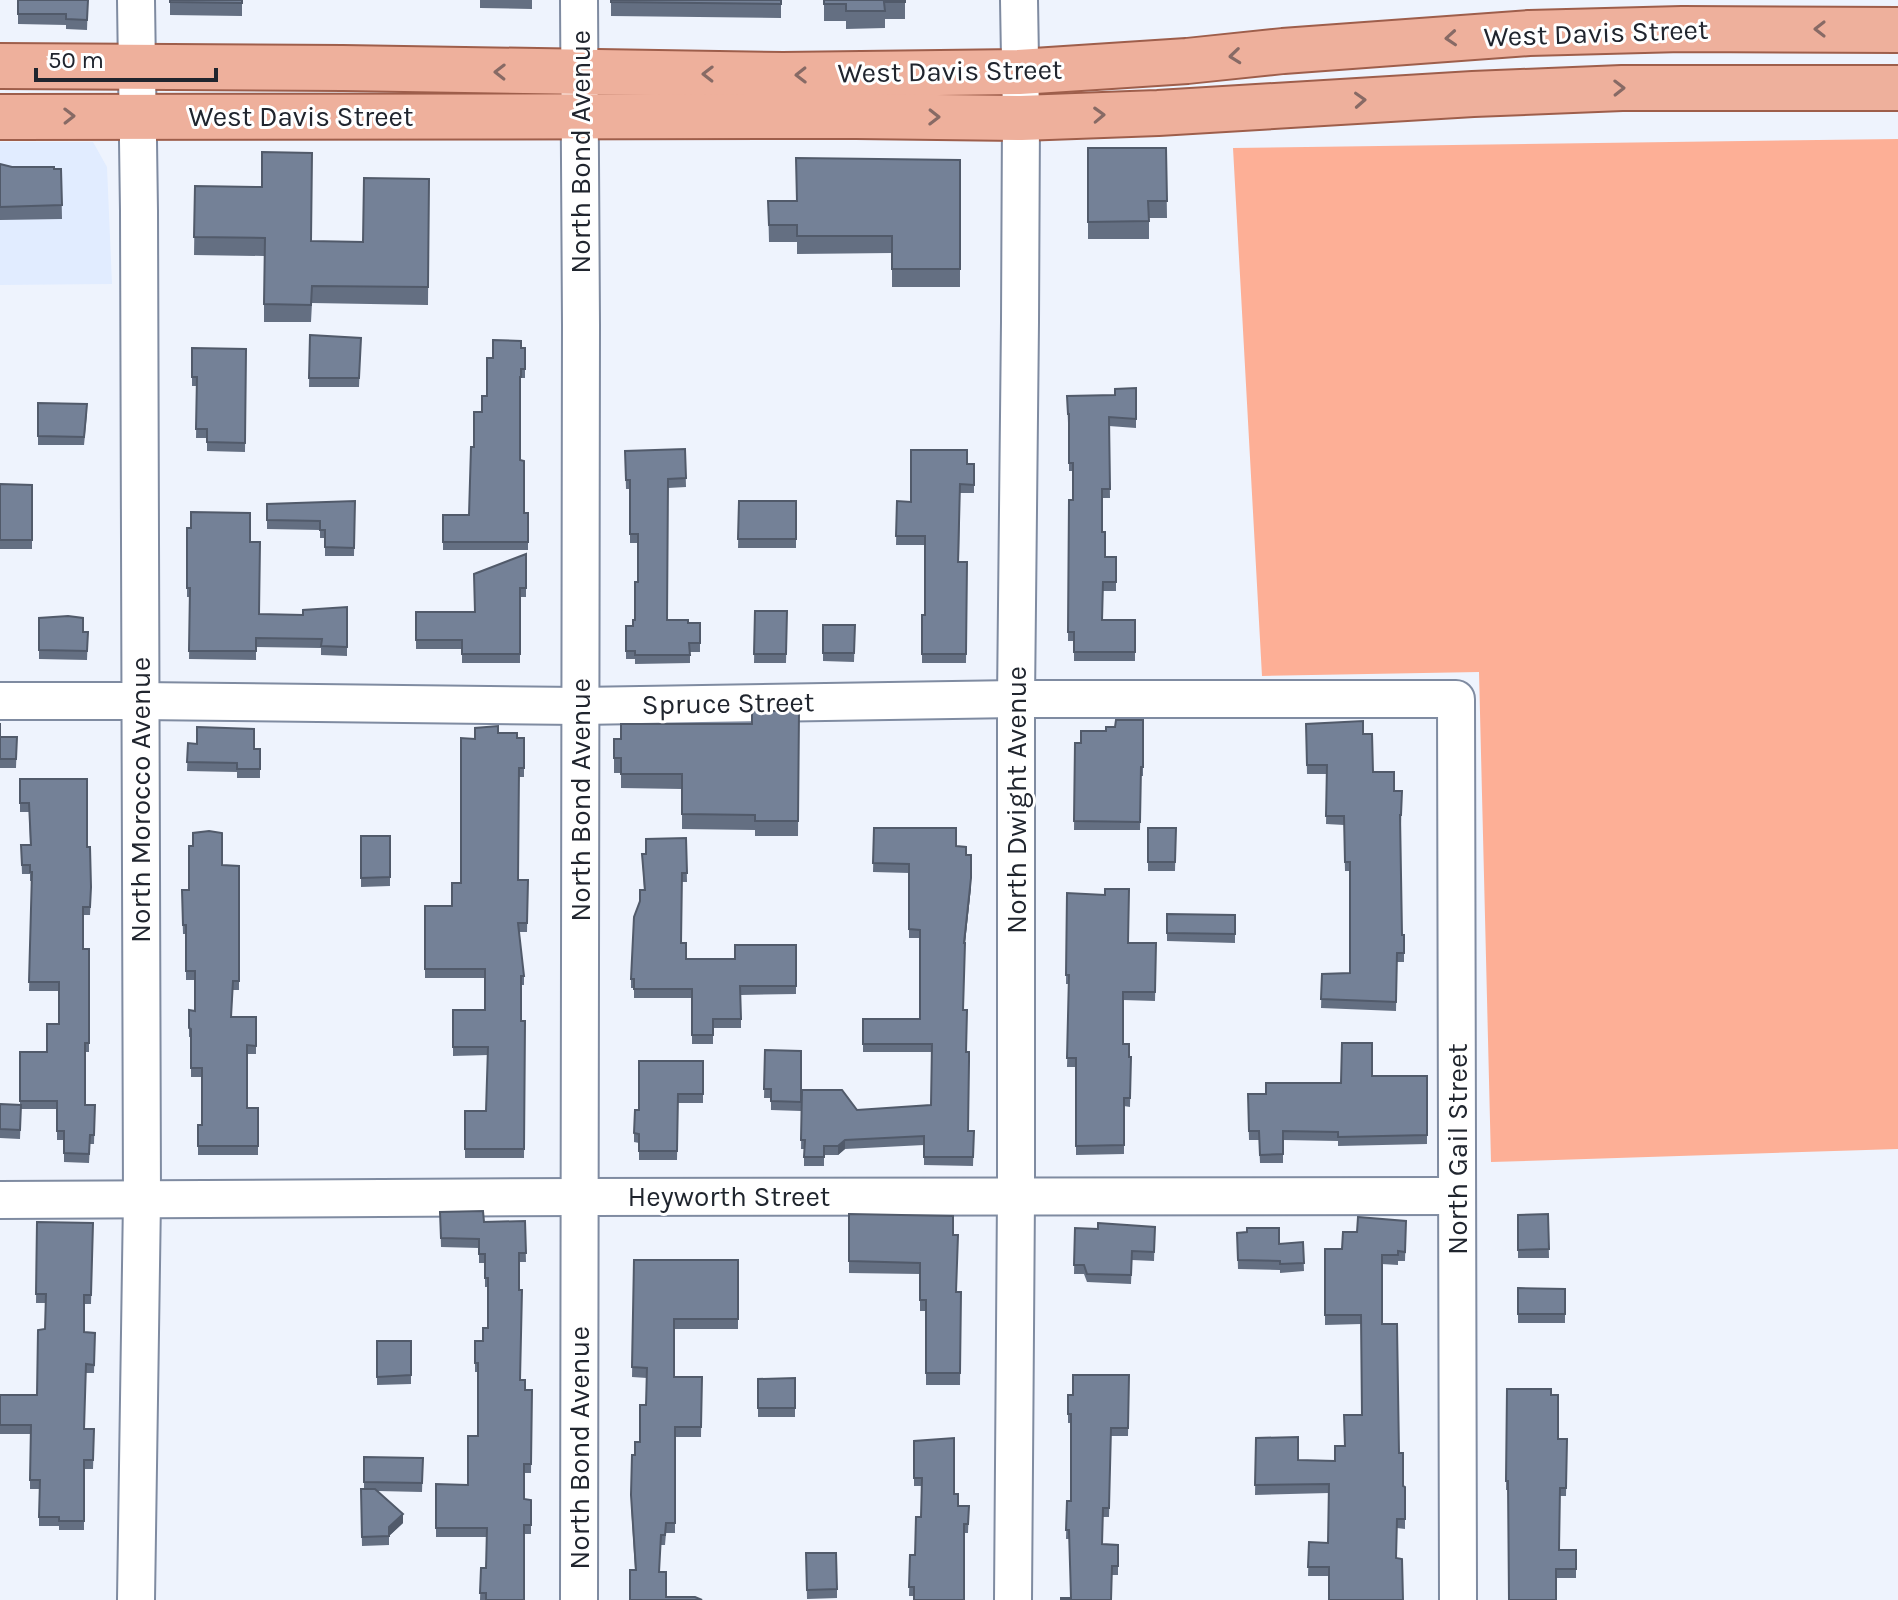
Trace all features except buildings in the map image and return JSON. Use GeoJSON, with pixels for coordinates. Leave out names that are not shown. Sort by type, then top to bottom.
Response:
{"type":"FeatureCollection","features":[{"type":"Feature","properties":{"kind":"main road","name":"West Davis Street"},"geometry":{"type":"LineString","coordinates":[[0,66],[783,75],[1019,72],[1529,33],[1682,29],[1898,30]]}},
{"type":"Feature","properties":{"kind":"main road","name":"West Davis Street"},"geometry":{"type":"LineString","coordinates":[[0,117],[1021,118],[1592,89],[1898,88]]}},
{"type":"Feature","properties":{"kind":"street","name":"North Morocco Avenue"},"geometry":{"type":"LineString","coordinates":[[136,0],[142,1199],[136,1600]]}},
{"type":"Feature","properties":{"kind":"street","name":"North Bond Avenue"},"geometry":{"type":"LineString","coordinates":[[579,0],[579,1600]]}},
{"type":"Feature","properties":{"kind":"street","name":"North Dwight Avenue"},"geometry":{"type":"LineString","coordinates":[[1013,1600],[1021,118],[1019,0]]}},
{"type":"Feature","properties":{"kind":"street","name":"Spruce Street"},"geometry":{"type":"LineString","coordinates":[[0,701],[579,706],[1016,699],[1456,699]]}},
{"type":"Feature","properties":{"kind":"street","name":"North Gail Street"},"geometry":{"type":"LineString","coordinates":[[1456,699],[1458,1600]]}},
{"type":"Feature","properties":{"kind":"street","name":"Heyworth Street"},"geometry":{"type":"LineString","coordinates":[[0,1200],[1457,1196]]}},
{"type":"Feature","properties":{"kind":"shaded area"},"geometry":{"type":"Polygon","coordinates":[[[1898,139],[1898,1149],[1491,1162],[1479,672],[1262,676],[1233,148],[1898,139]]]}},
{"type":"Feature","properties":{"kind":"shaded area"},"geometry":{"type":"Polygon","coordinates":[[[0,142],[93,142],[107,167],[112,284],[0,285],[0,142]]]}}]}
